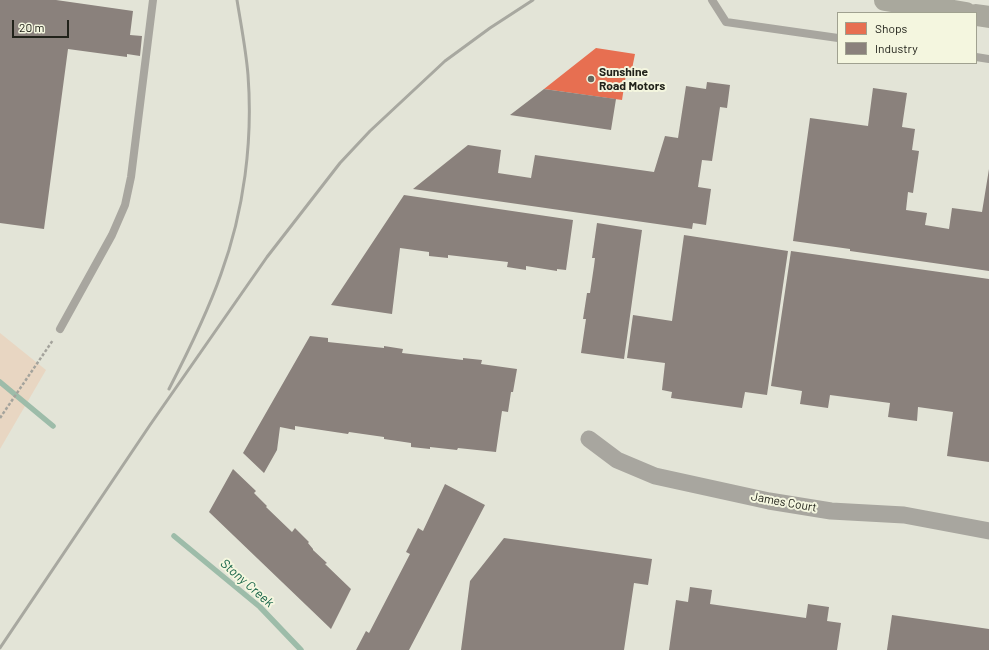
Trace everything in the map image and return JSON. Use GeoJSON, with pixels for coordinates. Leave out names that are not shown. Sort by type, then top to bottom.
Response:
{"type":"FeatureCollection","features":[{"type":"Feature","properties":{"kind":"main road"},"geometry":{"type":"LineString","coordinates":[[885,0],[960,12]]}},
{"type":"Feature","properties":{"kind":"main road"},"geometry":{"type":"LineString","coordinates":[[977,15],[989,17]]}},
{"type":"Feature","properties":{"kind":"street","name":"James Court"},"geometry":{"type":"LineString","coordinates":[[589,439],[617,460],[655,476],[769,501],[831,511],[904,515],[989,531]]}},
{"type":"Feature","properties":{"kind":"lane"},"geometry":{"type":"LineString","coordinates":[[60,329],[112,236],[125,205],[131,178],[153,0]]}},
{"type":"Feature","properties":{"kind":"lane"},"geometry":{"type":"LineString","coordinates":[[712,0],[726,22],[837,38]]}},
{"type":"Feature","properties":{"kind":"lane"},"geometry":{"type":"LineString","coordinates":[[977,57],[989,59]]}},
{"type":"Feature","properties":{"kind":"path"},"geometry":{"type":"LineString","coordinates":[[0,418],[60,329]]}},
{"type":"Feature","properties":{"kind":"shaded area"},"geometry":{"type":"Polygon","coordinates":[[[0,333],[46,370],[0,449],[0,333]]]}},
{"type":"Feature","properties":{"kind":"building: Shops","name":"Sunshine Road Motors"},"geometry":{"type":"Polygon","coordinates":[[[596,48],[635,54],[632,69],[627,68],[622,100],[544,89],[596,48]]]}},
{"type":"Feature","properties":{"kind":"building: Industry"},"geometry":{"type":"Polygon","coordinates":[[[0,0],[56,0],[133,11],[130,35],[142,36],[140,56],[127,54],[127,57],[68,49],[44,229],[0,223],[0,0]]]}},
{"type":"Feature","properties":{"kind":"building: Industry"},"geometry":{"type":"Polygon","coordinates":[[[707,82],[730,85],[727,108],[720,107],[712,161],[702,160],[698,187],[711,189],[706,225],[693,223],[692,229],[413,189],[468,145],[501,150],[498,173],[531,178],[535,155],[654,172],[665,136],[678,138],[686,86],[706,89],[707,82]]]}},
{"type":"Feature","properties":{"kind":"building: Industry"},"geometry":{"type":"Polygon","coordinates":[[[873,88],[907,93],[902,127],[915,129],[912,150],[919,151],[913,193],[908,192],[906,210],[927,213],[925,225],[949,229],[952,208],[982,212],[989,169],[989,271],[850,251],[850,249],[793,241],[810,118],[868,126],[873,88]]]}},
{"type":"Feature","properties":{"kind":"building: Industry"},"geometry":{"type":"Polygon","coordinates":[[[544,89],[616,99],[611,130],[510,115],[544,89]]]}},
{"type":"Feature","properties":{"kind":"building: Industry"},"geometry":{"type":"Polygon","coordinates":[[[404,195],[573,220],[566,270],[557,269],[557,271],[526,266],[526,270],[507,267],[508,262],[448,255],[448,258],[429,256],[429,252],[400,248],[392,314],[331,305],[404,195]]]}},
{"type":"Feature","properties":{"kind":"building: Industry"},"geometry":{"type":"Polygon","coordinates":[[[597,223],[642,230],[624,359],[581,353],[586,319],[583,319],[587,293],[590,293],[595,258],[592,258],[597,223]]]}},
{"type":"Feature","properties":{"kind":"building: Industry"},"geometry":{"type":"Polygon","coordinates":[[[684,235],[788,251],[767,395],[745,392],[742,408],[671,398],[672,392],[662,390],[665,363],[627,358],[633,315],[672,321],[684,235]]]}},
{"type":"Feature","properties":{"kind":"building: Industry"},"geometry":{"type":"Polygon","coordinates":[[[791,251],[989,279],[989,462],[947,456],[953,412],[918,407],[917,421],[888,417],[890,403],[830,395],[828,408],[800,404],[802,391],[771,386],[791,251]]]}},
{"type":"Feature","properties":{"kind":"building: Industry"},"geometry":{"type":"Polygon","coordinates":[[[310,336],[328,338],[328,342],[384,348],[384,346],[403,349],[402,353],[463,360],[463,358],[482,360],[481,364],[517,369],[508,412],[502,411],[496,452],[458,448],[457,450],[430,447],[430,449],[411,447],[411,443],[384,439],[384,437],[349,432],[348,434],[295,426],[295,430],[280,427],[277,450],[264,473],[243,453],[310,336]]]}},
{"type":"Feature","properties":{"kind":"building: Industry"},"geometry":{"type":"Polygon","coordinates":[[[233,469],[256,491],[254,493],[267,506],[266,507],[292,532],[295,528],[309,542],[308,543],[313,550],[327,563],[325,564],[351,589],[331,629],[209,512],[233,469]]]}},
{"type":"Feature","properties":{"kind":"building: Industry"},"geometry":{"type":"Polygon","coordinates":[[[445,484],[485,505],[409,650],[356,650],[366,631],[369,633],[410,554],[406,552],[418,528],[423,531],[445,484]]]}},
{"type":"Feature","properties":{"kind":"building: Industry"},"geometry":{"type":"Polygon","coordinates":[[[504,538],[652,559],[648,585],[634,583],[624,650],[461,650],[470,581],[504,538]]]}},
{"type":"Feature","properties":{"kind":"building: Industry"},"geometry":{"type":"Polygon","coordinates":[[[690,587],[712,590],[710,604],[806,618],[808,604],[829,607],[827,621],[841,623],[837,650],[669,650],[676,600],[688,602],[690,587]]]}},
{"type":"Feature","properties":{"kind":"building: Industry"},"geometry":{"type":"Polygon","coordinates":[[[892,615],[989,629],[989,650],[887,650],[892,615]]]}},
{"type":"Feature","properties":{"kind":"waterway","name":"Stony Creek"},"geometry":{"type":"LineString","coordinates":[[0,382],[53,426]]}},
{"type":"Feature","properties":{"kind":"waterway","name":"Stony Creek"},"geometry":{"type":"LineString","coordinates":[[174,536],[260,607],[301,650]]}},
{"type":"Feature","properties":{"kind":"railway"},"geometry":{"type":"LineString","coordinates":[[169,389],[197,333],[216,289],[236,226],[241,201],[248,150],[249,100],[246,56],[237,0]]}},
{"type":"Feature","properties":{"kind":"railway"},"geometry":{"type":"LineString","coordinates":[[0,648],[150,425],[267,257],[340,163],[370,131],[445,61],[490,28],[533,0]]}},
{"type":"Feature","properties":{"kind":"place","name":"Sunshine Road Motors"},"geometry":{"type":"Point","coordinates":[591,79]}}]}
